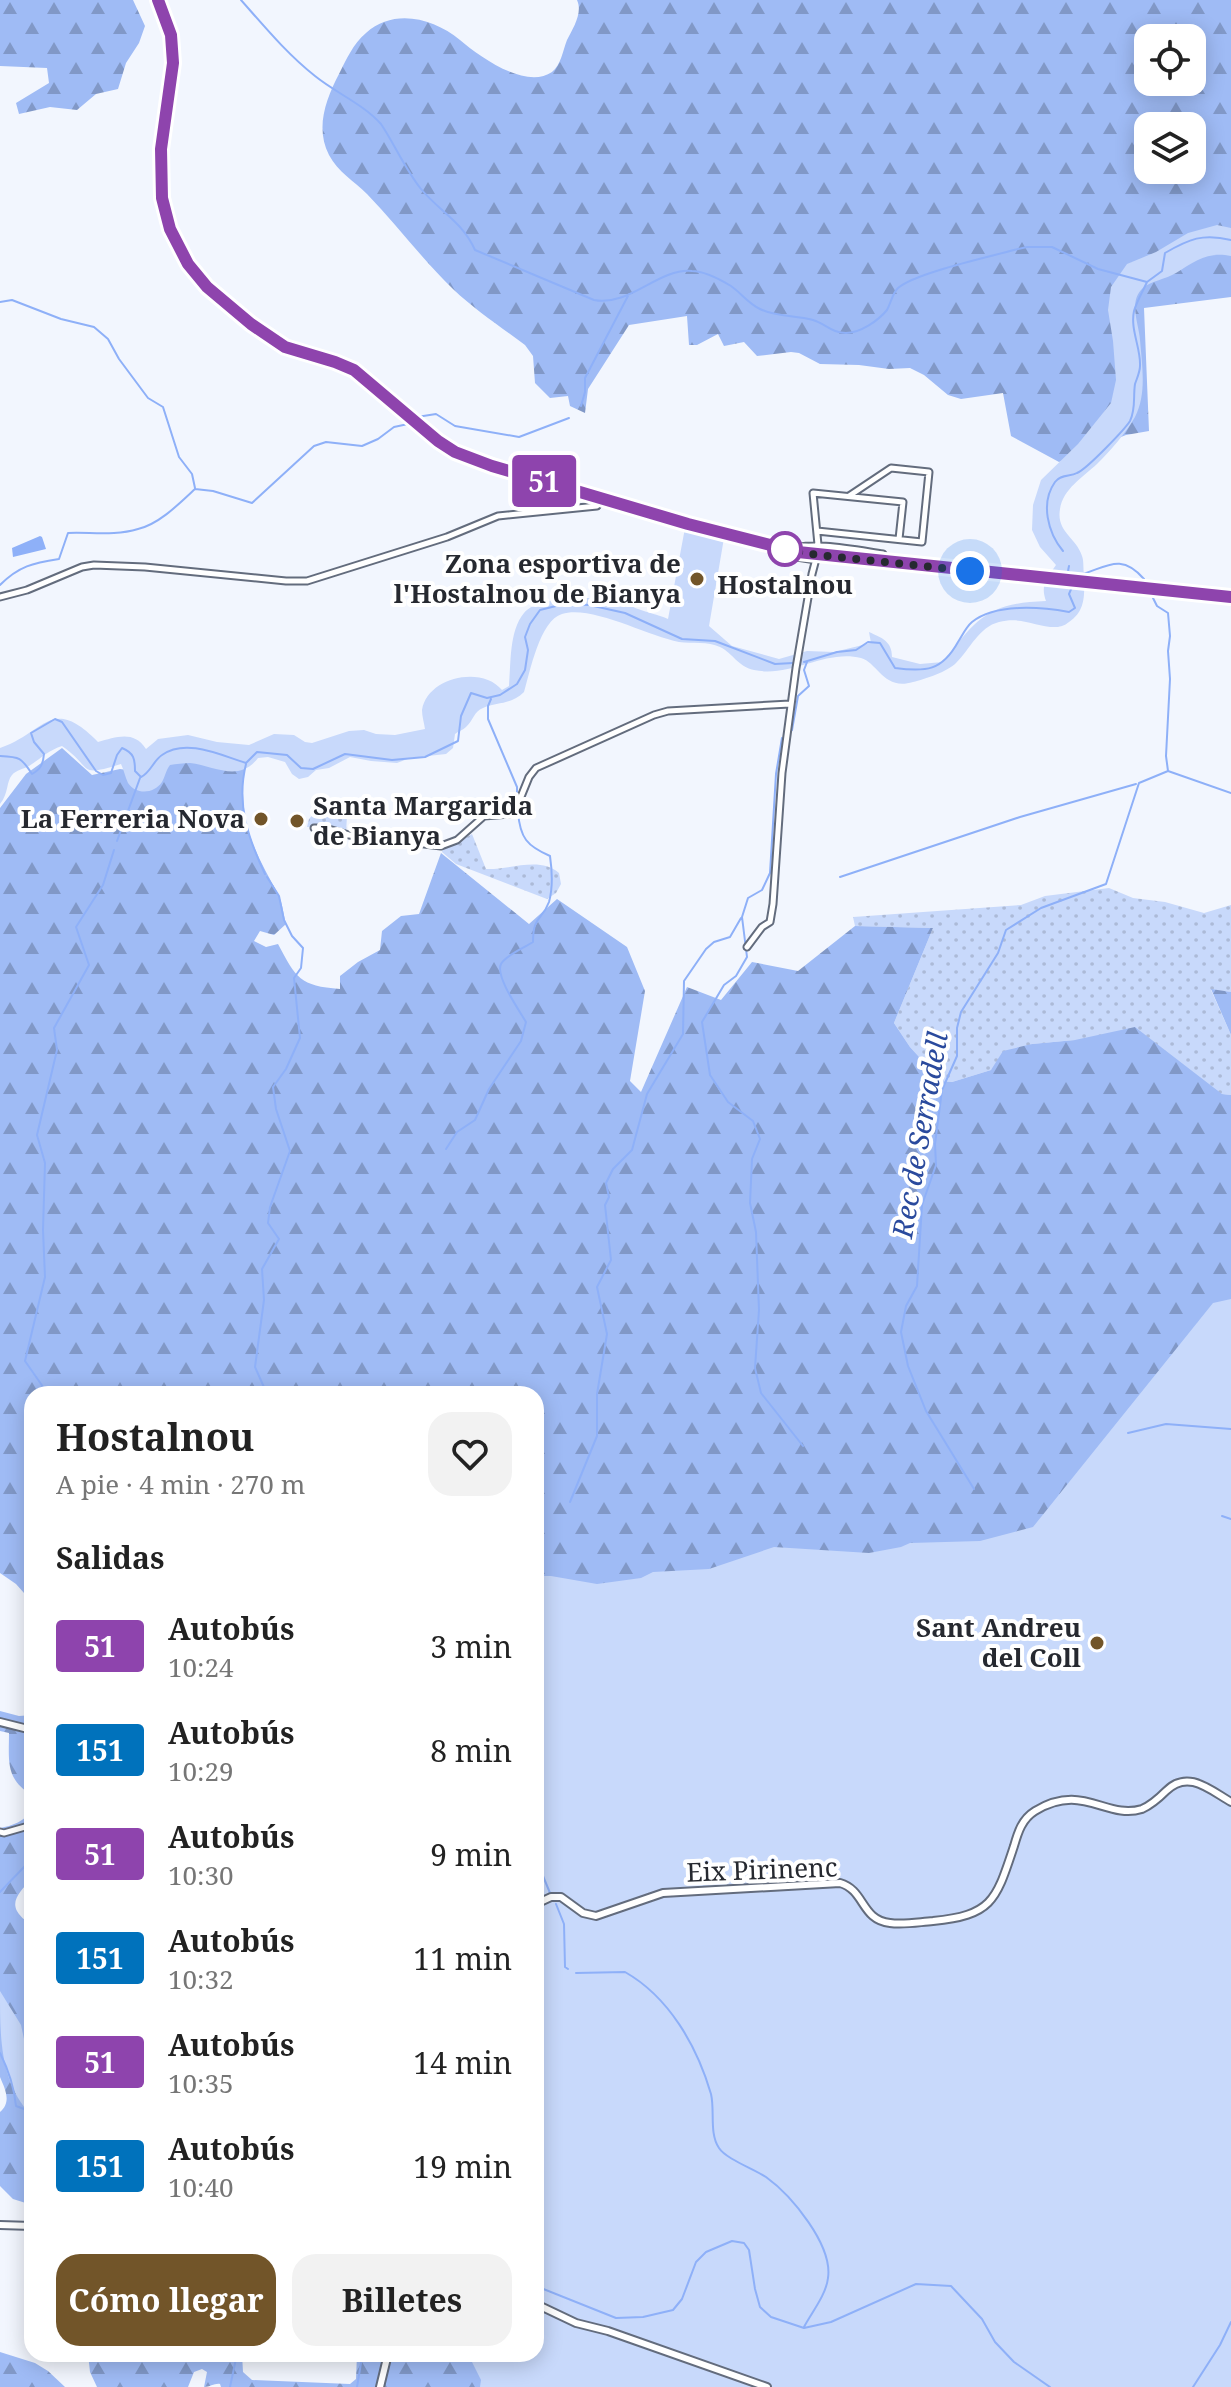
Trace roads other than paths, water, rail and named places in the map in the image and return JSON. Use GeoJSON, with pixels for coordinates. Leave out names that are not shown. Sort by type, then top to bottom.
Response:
{"type":"FeatureCollection","features":[{"type":"Feature","properties":{"kind":"main road"},"geometry":{"type":"LineString","coordinates":[[158,0],[171,35],[173,63],[161,149],[162,198],[165,216],[177,245],[196,274],[217,296],[275,341],[296,352],[354,370],[455,452],[475,461],[789,550],[1231,597]]}},
{"type":"Feature","properties":{"kind":"main road"},"geometry":{"type":"LineString","coordinates":[[0,1722],[24,1728]]}},
{"type":"Feature","properties":{"kind":"main road","name":"Eix Pirinenc"},"geometry":{"type":"LineString","coordinates":[[544,1900],[561,1897],[583,1913],[596,1916],[654,1895],[840,1883],[852,1889],[873,1917],[880,1921],[900,1924],[953,1919],[975,1914],[988,1906],[1004,1875],[1023,1821],[1033,1811],[1049,1803],[1078,1799],[1122,1810],[1140,1809],[1155,1801],[1172,1785],[1184,1780],[1192,1781],[1231,1802]]}},
{"type":"Feature","properties":{"kind":"main road"},"geometry":{"type":"LineString","coordinates":[[0,2225],[24,2226]]}},
{"type":"Feature","properties":{"kind":"main road"},"geometry":{"type":"LineString","coordinates":[[544,2308],[576,2323],[608,2331],[767,2387]]}},
{"type":"Feature","properties":{"kind":"main road"},"geometry":{"type":"LineString","coordinates":[[380,2387],[386,2362]]}},
{"type":"Feature","properties":{"kind":"street"},"geometry":{"type":"LineString","coordinates":[[817,535],[922,542],[929,472],[891,468],[849,496]]}},
{"type":"Feature","properties":{"kind":"street"},"geometry":{"type":"LineString","coordinates":[[747,947],[762,927],[770,922],[773,904],[790,704],[816,553],[813,493],[903,502],[899,539]]}},
{"type":"Feature","properties":{"kind":"street"},"geometry":{"type":"LineString","coordinates":[[0,597],[94,565],[307,581],[447,537],[498,516],[597,506],[602,498]]}},
{"type":"Feature","properties":{"kind":"street"},"geometry":{"type":"LineString","coordinates":[[780,548],[790,556],[816,553]]}},
{"type":"Feature","properties":{"kind":"street"},"geometry":{"type":"LineString","coordinates":[[314,828],[441,846],[457,840],[484,816],[510,814],[516,809],[536,768],[654,715],[668,711],[790,704]]}},
{"type":"Feature","properties":{"kind":"street"},"geometry":{"type":"LineString","coordinates":[[0,1832],[24,1827]]}},
{"type":"Feature","properties":{"kind":"waterway"},"geometry":{"type":"LineString","coordinates":[[241,0],[305,67],[381,124],[415,181],[464,231],[475,250],[594,300],[620,298],[667,275],[697,271],[727,284],[766,312],[813,320],[846,333],[863,329],[879,318],[887,310],[896,290],[907,282],[1014,250],[1052,247],[1098,269],[1147,282],[1162,271],[1165,253],[1182,244],[1204,237],[1231,240]]}},
{"type":"Feature","properties":{"kind":"waterway","name":"Rec de Serradell"},"geometry":{"type":"LineString","coordinates":[[1063,551],[1053,536],[1048,518],[1050,490],[1057,479],[1077,473],[1089,464],[1130,421],[1140,366],[1133,325],[1134,311],[1147,282]]}},
{"type":"Feature","properties":{"kind":"waterway"},"geometry":{"type":"LineString","coordinates":[[581,406],[585,378],[629,294]]}},
{"type":"Feature","properties":{"kind":"waterway"},"geometry":{"type":"LineString","coordinates":[[0,302],[12,300],[61,319],[94,327],[108,339],[148,398],[163,407],[179,457],[192,474],[195,488]]}},
{"type":"Feature","properties":{"kind":"waterway"},"geometry":{"type":"LineString","coordinates":[[417,417],[436,414],[455,426],[519,437],[569,418]]}},
{"type":"Feature","properties":{"kind":"waterway"},"geometry":{"type":"LineString","coordinates":[[0,585],[27,566],[59,559],[68,533],[121,532],[146,526],[168,513],[195,489],[252,503],[314,446],[326,442],[362,446],[394,427],[408,424]]}},
{"type":"Feature","properties":{"kind":"waterway","name":"Rec de Serradell"},"geometry":{"type":"LineString","coordinates":[[1069,566],[1068,571],[1075,576],[1111,564],[1127,565],[1144,579]]}},
{"type":"Feature","properties":{"kind":"waterway"},"geometry":{"type":"LineString","coordinates":[[804,662],[856,650],[868,642],[880,643],[895,668],[916,670],[932,667],[946,659],[968,626],[982,616],[1019,608],[1069,612],[1075,608],[1069,594],[1072,587]]}},
{"type":"Feature","properties":{"kind":"waterway"},"geometry":{"type":"LineString","coordinates":[[1153,598],[1157,606],[1168,613],[1170,636],[1168,771],[1231,793]]}},
{"type":"Feature","properties":{"kind":"waterway"},"geometry":{"type":"LineString","coordinates":[[0,756],[19,759],[32,774],[35,772],[41,766],[44,754],[31,733],[55,719],[62,722],[96,771],[103,775],[111,773],[122,748],[131,754],[135,771],[141,777],[162,755],[182,748],[203,750],[246,763],[257,752],[287,755],[301,768],[313,769],[345,754],[392,760],[425,757],[458,741],[461,716],[471,693],[487,698],[500,695],[517,684],[525,670],[528,650],[525,637],[530,624],[540,610],[564,604],[589,605],[625,613],[682,639],[715,641],[775,664],[793,663]]}},
{"type":"Feature","properties":{"kind":"waterway"},"geometry":{"type":"LineString","coordinates":[[792,730],[798,696],[809,686],[804,670],[807,662]]}},
{"type":"Feature","properties":{"kind":"waterway"},"geometry":{"type":"LineString","coordinates":[[491,699],[488,719],[517,787],[517,799]]}},
{"type":"Feature","properties":{"kind":"waterway"},"geometry":{"type":"LineString","coordinates":[[782,738],[776,774],[770,873],[762,890],[748,898],[742,917],[747,957],[736,976],[724,985],[702,1022],[710,1075],[728,1102],[753,1121],[760,1139],[752,1159],[750,1203],[756,1232],[759,1310],[755,1368],[761,1393],[803,1446]]}},
{"type":"Feature","properties":{"kind":"waterway"},"geometry":{"type":"LineString","coordinates":[[246,764],[242,793],[245,820],[265,874]]}},
{"type":"Feature","properties":{"kind":"waterway","name":"Rec de Serradell"},"geometry":{"type":"LineString","coordinates":[[974,1489],[926,1411],[908,1366],[901,1332],[906,1306],[917,1286],[922,1205],[936,1165],[935,1144],[942,1090],[957,1056],[957,1028],[961,1012],[998,953],[1006,930],[1041,908],[1106,884],[1139,783],[1168,771]]}},
{"type":"Feature","properties":{"kind":"waterway"},"geometry":{"type":"LineString","coordinates":[[117,841],[140,778]]}},
{"type":"Feature","properties":{"kind":"waterway"},"geometry":{"type":"LineString","coordinates":[[840,877],[1020,817],[1136,784]]}},
{"type":"Feature","properties":{"kind":"waterway"},"geometry":{"type":"LineString","coordinates":[[446,1149],[457,1132],[475,1120],[489,1089],[521,1041],[526,1022],[504,984],[500,969],[503,961],[533,942],[536,922],[549,902],[552,873],[550,856],[526,840],[518,812]]}},
{"type":"Feature","properties":{"kind":"waterway"},"geometry":{"type":"LineString","coordinates":[[42,1386],[25,1361],[45,1277],[45,1163],[37,1135],[57,1050],[54,1028],[89,965],[76,927],[103,885],[114,850]]}},
{"type":"Feature","properties":{"kind":"waterway"},"geometry":{"type":"LineString","coordinates":[[263,1386],[255,1367],[264,1300],[262,1269],[279,1239],[268,1223],[270,1207],[290,1151],[276,1109],[273,1087],[286,1069],[300,1038],[294,978],[301,968],[303,948],[292,936],[284,920],[279,896],[267,877]]}},
{"type":"Feature","properties":{"kind":"waterway"},"geometry":{"type":"LineString","coordinates":[[570,1502],[597,1436],[597,1394],[607,1334],[597,1287],[611,1260],[605,1205],[609,1197],[606,1183],[613,1169],[632,1150],[647,1094],[683,1034],[684,981],[706,949],[714,942],[730,937],[741,918]]}},
{"type":"Feature","properties":{"kind":"waterway"},"geometry":{"type":"LineString","coordinates":[[1128,1433],[1166,1424],[1231,1429]]}},
{"type":"Feature","properties":{"kind":"waterway"},"geometry":{"type":"LineString","coordinates":[[1222,1516],[1231,1519]]}},
{"type":"Feature","properties":{"kind":"waterway"},"geometry":{"type":"LineString","coordinates":[[0,1892],[24,1867]]}},
{"type":"Feature","properties":{"kind":"waterway"},"geometry":{"type":"LineString","coordinates":[[544,1878],[550,1893]]}},
{"type":"Feature","properties":{"kind":"waterway"},"geometry":{"type":"LineString","coordinates":[[556,1904],[564,1924],[565,1967],[568,1969]]}},
{"type":"Feature","properties":{"kind":"waterway"},"geometry":{"type":"LineString","coordinates":[[576,1973],[625,1972],[655,1995],[679,2024],[698,2058],[711,2094],[714,2136],[719,2148],[776,2185],[808,2222],[824,2251],[828,2278],[822,2297],[804,2327]]}},
{"type":"Feature","properties":{"kind":"waterway"},"geometry":{"type":"LineString","coordinates":[[0,2053],[11,2079],[16,2106],[24,2109]]}},
{"type":"Feature","properties":{"kind":"waterway"},"geometry":{"type":"LineString","coordinates":[[544,2289],[616,2318],[643,2317],[673,2310],[682,2299],[696,2262],[706,2252],[732,2241],[744,2243],[749,2250],[760,2307],[771,2317],[804,2328],[831,2322],[916,2284],[951,2286],[982,2319],[995,2342],[1014,2362],[1050,2387]]}},
{"type":"Feature","properties":{"kind":"waterway"},"geometry":{"type":"LineString","coordinates":[[1193,2387],[1231,2322]]}},
{"type":"Feature","properties":{"kind":"waterway"},"geometry":{"type":"LineString","coordinates":[[230,2387],[235,2362]]}},
{"type":"Feature","properties":{"kind":"waterway"},"geometry":{"type":"LineString","coordinates":[[357,2387],[361,2362]]}},
{"type":"Feature","properties":{"kind":"place","name":"Hostalnou"},"geometry":{"type":"Point","coordinates":[785,549]}},
{"type":"Feature","properties":{"kind":"place","name":"Zona esportiva de l'Hostalnou de Bianya"},"geometry":{"type":"Point","coordinates":[697,579]}},
{"type":"Feature","properties":{"kind":"place","name":"La Ferreria Nova"},"geometry":{"type":"Point","coordinates":[261,819]}},
{"type":"Feature","properties":{"kind":"place","name":"Santa Margarida de Bianya"},"geometry":{"type":"Point","coordinates":[297,821]}},
{"type":"Feature","properties":{"kind":"place","name":"Sant Andreu del Coll"},"geometry":{"type":"Point","coordinates":[1097,1643]}}]}
